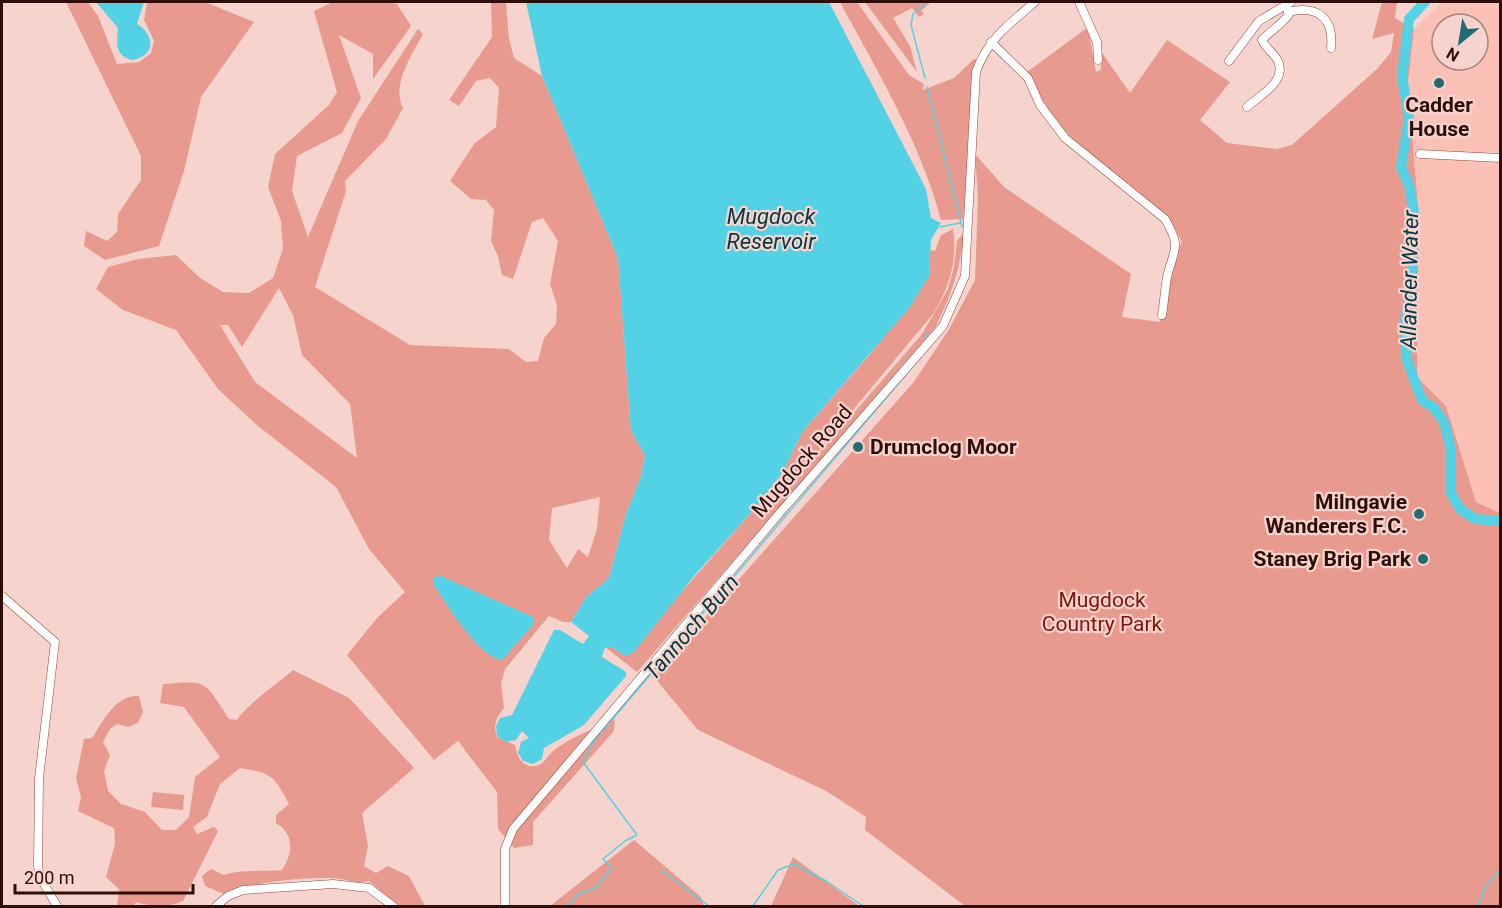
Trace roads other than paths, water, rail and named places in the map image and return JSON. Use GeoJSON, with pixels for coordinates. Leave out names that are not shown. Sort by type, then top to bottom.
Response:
{"type":"FeatureCollection","features":[{"type":"Feature","properties":{"kind":"street","name":"Mugdock Road"},"geometry":{"type":"LineString","coordinates":[[505,906],[505,849],[513,829],[776,517],[943,326],[965,276],[976,72],[982,54],[991,42],[1035,2]]}},
{"type":"Feature","properties":{"kind":"street"},"geometry":{"type":"LineString","coordinates":[[1079,2],[1097,42],[1098,60]]}},
{"type":"Feature","properties":{"kind":"street"},"geometry":{"type":"LineString","coordinates":[[1229,61],[1259,21],[1269,13],[1288,6],[1309,11],[1326,19],[1331,27],[1331,48]]}},
{"type":"Feature","properties":{"kind":"street"},"geometry":{"type":"LineString","coordinates":[[1247,107],[1277,82],[1280,69],[1276,59],[1262,40],[1277,25],[1286,20],[1288,6]]}},
{"type":"Feature","properties":{"kind":"street"},"geometry":{"type":"LineString","coordinates":[[991,42],[1028,78],[1040,105],[1065,138],[1165,219],[1176,237],[1175,258],[1167,276],[1162,315]]}},
{"type":"Feature","properties":{"kind":"street"},"geometry":{"type":"LineString","coordinates":[[1420,154],[1500,158]]}},
{"type":"Feature","properties":{"kind":"street"},"geometry":{"type":"LineString","coordinates":[[2,596],[55,642],[39,778],[38,866],[40,877],[57,906]]}},
{"type":"Feature","properties":{"kind":"street"},"geometry":{"type":"LineString","coordinates":[[216,906],[228,896],[243,890],[333,884],[369,888],[393,906]]}},
{"type":"Feature","properties":{"kind":"water"},"geometry":{"type":"Polygon","coordinates":[[[96,2],[144,2],[137,24],[150,38],[146,54],[133,60],[122,55],[118,48],[118,28],[96,2]]]}},
{"type":"Feature","properties":{"kind":"water","name":"Mugdock Reservoir"},"geometry":{"type":"Polygon","coordinates":[[[526,2],[829,2],[926,189],[931,218],[941,223],[931,240],[929,276],[910,307],[803,431],[782,473],[758,505],[694,576],[634,652],[625,656],[612,647],[605,647],[602,657],[626,672],[626,676],[584,725],[544,748],[542,759],[533,764],[523,761],[518,753],[521,742],[529,738],[522,731],[516,740],[506,742],[497,736],[496,726],[500,718],[512,715],[554,630],[560,630],[583,644],[589,636],[571,622],[586,597],[609,578],[626,514],[641,476],[645,455],[631,431],[618,258],[542,76],[526,2]]]}},
{"type":"Feature","properties":{"kind":"water"},"geometry":{"type":"Polygon","coordinates":[[[441,576],[533,617],[533,625],[502,660],[492,656],[482,649],[463,628],[433,584],[433,577],[441,576]]]}},
{"type":"Feature","properties":{"kind":"waterway","name":"Tannoch Burn"},"geometry":{"type":"LineString","coordinates":[[925,78],[911,25],[913,14],[927,2]]}},
{"type":"Feature","properties":{"kind":"waterway","name":"Allander Water"},"geometry":{"type":"LineString","coordinates":[[1425,2],[1409,19],[1402,77],[1409,117],[1401,167],[1409,185],[1414,212],[1413,271],[1404,328],[1407,360],[1422,400],[1434,408],[1444,422],[1450,445],[1451,493],[1460,509],[1475,519],[1500,521]]}},
{"type":"Feature","properties":{"kind":"waterway","name":"Tannoch Burn"},"geometry":{"type":"LineString","coordinates":[[927,87],[962,227]]}},
{"type":"Feature","properties":{"kind":"waterway"},"geometry":{"type":"LineString","coordinates":[[940,227],[960,223]]}},
{"type":"Feature","properties":{"kind":"waterway","name":"Tannoch Burn"},"geometry":{"type":"LineString","coordinates":[[925,341],[926,333]]}},
{"type":"Feature","properties":{"kind":"waterway","name":"Tannoch Burn"},"geometry":{"type":"LineString","coordinates":[[568,906],[577,895],[595,888],[612,868],[603,859],[625,841],[637,835],[583,762],[593,742],[921,357]]}},
{"type":"Feature","properties":{"kind":"waterway"},"geometry":{"type":"LineString","coordinates":[[753,906],[778,870],[794,864],[826,881],[863,906]]}},
{"type":"Feature","properties":{"kind":"waterway"},"geometry":{"type":"LineString","coordinates":[[661,870],[709,906]]}},
{"type":"Feature","properties":{"kind":"waterway","name":"Allander Water"},"geometry":{"type":"LineString","coordinates":[[1478,906],[1486,886],[1500,870]]}},
{"type":"Feature","properties":{"kind":"place","name":"Cadder House"},"geometry":{"type":"Point","coordinates":[1439,83]}},
{"type":"Feature","properties":{"kind":"place","name":"Drumclog Moor"},"geometry":{"type":"Point","coordinates":[858,447]}},
{"type":"Feature","properties":{"kind":"place","name":"Milngavie Wanderers F.C."},"geometry":{"type":"Point","coordinates":[1419,514]}},
{"type":"Feature","properties":{"kind":"place","name":"Staney Brig Park"},"geometry":{"type":"Point","coordinates":[1423,559]}},
{"type":"Feature","properties":{"kind":"park label","name":"Mugdock Country Park"},"geometry":{"type":"Point","coordinates":[1102,612]}}]}
